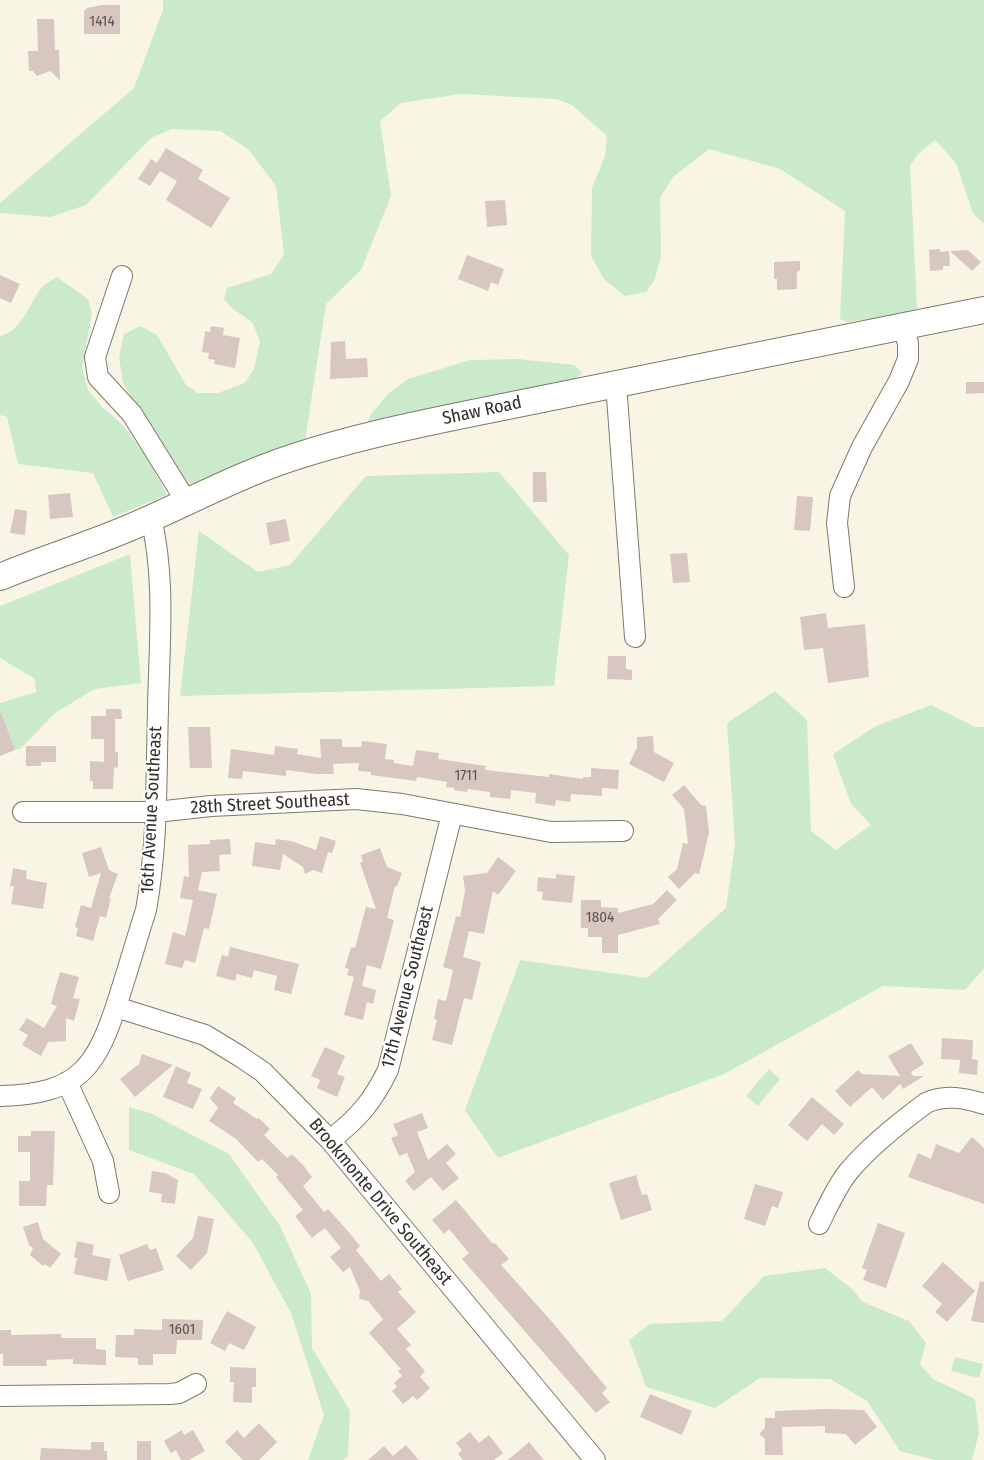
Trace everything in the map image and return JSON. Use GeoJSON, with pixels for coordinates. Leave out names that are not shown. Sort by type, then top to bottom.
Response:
{"type":"FeatureCollection","features":[{"type":"Feature","properties":{"kind":"main road","name":"Shaw Road"},"geometry":{"type":"LineString","coordinates":[[0,577],[151,518],[288,459],[328,446],[398,428],[984,310]]}},
{"type":"Feature","properties":{"kind":"street"},"geometry":{"type":"LineString","coordinates":[[122,276],[95,357],[96,369],[102,383],[120,399],[138,422],[186,501]]}},
{"type":"Feature","properties":{"kind":"street"},"geometry":{"type":"LineString","coordinates":[[844,587],[837,523],[840,496],[862,447],[899,381],[908,359],[908,344],[902,326]]}},
{"type":"Feature","properties":{"kind":"street"},"geometry":{"type":"LineString","coordinates":[[616,384],[635,637]]}},
{"type":"Feature","properties":{"kind":"street","name":"16th Avenue Southeast"},"geometry":{"type":"LineString","coordinates":[[0,1096],[43,1092],[76,1077],[92,1062],[100,1050],[116,1007],[146,910],[150,890],[156,812],[160,570],[151,518]]}},
{"type":"Feature","properties":{"kind":"street","name":"28th Street Southeast"},"geometry":{"type":"LineString","coordinates":[[23,812],[156,812],[356,799],[402,804],[552,832],[623,831]]}},
{"type":"Feature","properties":{"kind":"street","name":"17th Avenue Southeast"},"geometry":{"type":"LineString","coordinates":[[330,1140],[350,1125],[363,1111],[377,1093],[388,1070],[452,814]]}},
{"type":"Feature","properties":{"kind":"street","name":"Brookmonte Drive Southeast"},"geometry":{"type":"LineString","coordinates":[[116,1007],[205,1035],[263,1072],[330,1140],[595,1460]]}},
{"type":"Feature","properties":{"kind":"street"},"geometry":{"type":"LineString","coordinates":[[67,1082],[103,1161],[109,1193]]}},
{"type":"Feature","properties":{"kind":"street"},"geometry":{"type":"LineString","coordinates":[[819,1224],[836,1189],[849,1171],[870,1150],[926,1103],[953,1097],[984,1104]]}},
{"type":"Feature","properties":{"kind":"street"},"geometry":{"type":"LineString","coordinates":[[0,1396],[170,1394],[196,1384]]}},
{"type":"Feature","properties":{"kind":"green space"},"geometry":{"type":"Polygon","coordinates":[[[163,0],[984,0],[984,224],[973,213],[956,163],[935,140],[918,154],[910,166],[917,308],[909,313],[848,322],[840,319],[845,211],[780,169],[709,149],[673,177],[660,198],[661,256],[655,279],[646,292],[625,296],[604,279],[591,256],[592,188],[605,156],[607,136],[572,105],[556,99],[461,94],[401,103],[380,121],[391,196],[361,270],[326,304],[305,441],[184,487],[123,383],[119,357],[124,334],[140,326],[157,335],[186,385],[198,393],[218,393],[245,383],[254,369],[260,341],[252,322],[233,309],[224,299],[227,288],[271,274],[284,254],[276,186],[248,149],[220,131],[172,129],[151,138],[86,205],[50,217],[0,213],[0,203],[134,88],[163,10],[163,0]]]}},
{"type":"Feature","properties":{"kind":"green space"},"geometry":{"type":"Polygon","coordinates":[[[57,277],[88,299],[92,313],[82,368],[88,390],[102,407],[122,424],[146,456],[167,495],[113,517],[93,473],[18,464],[7,417],[0,415],[0,336],[8,333],[20,322],[39,291],[57,277]]]}},
{"type":"Feature","properties":{"kind":"green space"},"geometry":{"type":"Polygon","coordinates":[[[518,359],[574,365],[582,373],[575,380],[472,399],[366,426],[371,414],[388,394],[408,379],[470,360],[518,359]]]}},
{"type":"Feature","properties":{"kind":"green space"},"geometry":{"type":"Polygon","coordinates":[[[499,472],[569,555],[554,686],[180,696],[199,531],[258,572],[290,565],[366,476],[499,472]]]}},
{"type":"Feature","properties":{"kind":"green space"},"geometry":{"type":"Polygon","coordinates":[[[130,554],[141,683],[95,689],[55,713],[20,749],[0,750],[0,703],[36,692],[35,679],[0,658],[0,606],[130,554]]]}},
{"type":"Feature","properties":{"kind":"green space"},"geometry":{"type":"Polygon","coordinates":[[[775,691],[807,720],[811,831],[836,850],[871,825],[851,804],[833,754],[876,726],[931,705],[975,727],[984,727],[984,968],[965,990],[883,986],[724,1074],[498,1158],[465,1110],[520,960],[647,978],[726,908],[735,844],[727,723],[775,691]]]}},
{"type":"Feature","properties":{"kind":"green space"},"geometry":{"type":"Polygon","coordinates":[[[769,1069],[780,1079],[758,1106],[746,1096],[769,1069]]]}},
{"type":"Feature","properties":{"kind":"green space"},"geometry":{"type":"Polygon","coordinates":[[[129,1107],[150,1113],[229,1154],[280,1226],[311,1294],[312,1348],[350,1411],[348,1457],[343,1460],[308,1460],[324,1415],[291,1313],[253,1243],[194,1174],[129,1150],[129,1107]]]}},
{"type":"Feature","properties":{"kind":"green space"},"geometry":{"type":"Polygon","coordinates":[[[825,1268],[852,1289],[863,1302],[909,1321],[926,1343],[920,1364],[933,1379],[975,1399],[979,1433],[972,1460],[935,1460],[900,1451],[867,1401],[830,1379],[760,1378],[715,1408],[646,1387],[629,1340],[650,1324],[722,1321],[764,1276],[825,1268]]]}},
{"type":"Feature","properties":{"kind":"green space"},"geometry":{"type":"Polygon","coordinates":[[[955,1357],[983,1364],[979,1378],[951,1371],[955,1357]]]}},
{"type":"Feature","properties":{"kind":"building"},"geometry":{"type":"Polygon","coordinates":[[[120,5],[120,34],[84,34],[84,11],[87,8],[120,5]]]}},
{"type":"Feature","properties":{"kind":"building"},"geometry":{"type":"Polygon","coordinates":[[[37,19],[54,19],[55,50],[59,50],[60,80],[50,71],[37,76],[33,71],[29,71],[28,51],[38,51],[37,19]]]}},
{"type":"Feature","properties":{"kind":"building"},"geometry":{"type":"Polygon","coordinates":[[[166,148],[203,170],[198,179],[230,198],[211,228],[166,200],[177,181],[160,171],[150,186],[138,179],[151,159],[157,163],[166,148]]]}},
{"type":"Feature","properties":{"kind":"building"},"geometry":{"type":"Polygon","coordinates":[[[505,200],[507,225],[487,227],[485,201],[505,200]]]}},
{"type":"Feature","properties":{"kind":"building"},"geometry":{"type":"Polygon","coordinates":[[[940,249],[940,252],[949,251],[950,266],[943,266],[943,270],[930,271],[929,250],[940,249]]]}},
{"type":"Feature","properties":{"kind":"building"},"geometry":{"type":"Polygon","coordinates":[[[968,250],[981,262],[972,271],[950,251],[968,250]]]}},
{"type":"Feature","properties":{"kind":"building"},"geometry":{"type":"Polygon","coordinates":[[[467,255],[504,269],[498,285],[491,282],[488,291],[458,279],[467,255]]]}},
{"type":"Feature","properties":{"kind":"building"},"geometry":{"type":"Polygon","coordinates":[[[800,261],[800,270],[797,272],[797,289],[777,290],[777,279],[774,279],[774,262],[800,261]]]}},
{"type":"Feature","properties":{"kind":"building"},"geometry":{"type":"Polygon","coordinates":[[[0,275],[20,284],[11,303],[0,298],[0,275]]]}},
{"type":"Feature","properties":{"kind":"building"},"geometry":{"type":"Polygon","coordinates":[[[211,326],[224,328],[223,335],[240,338],[235,368],[214,364],[215,360],[208,359],[209,353],[202,352],[205,331],[210,332],[211,326]]]}},
{"type":"Feature","properties":{"kind":"building"},"geometry":{"type":"Polygon","coordinates":[[[345,341],[346,359],[367,358],[368,377],[330,379],[331,342],[345,341]]]}},
{"type":"Feature","properties":{"kind":"building"},"geometry":{"type":"Polygon","coordinates":[[[966,382],[984,382],[984,393],[966,394],[966,382]]]}},
{"type":"Feature","properties":{"kind":"building"},"geometry":{"type":"Polygon","coordinates":[[[533,472],[546,472],[547,502],[533,502],[533,472]]]}},
{"type":"Feature","properties":{"kind":"building"},"geometry":{"type":"Polygon","coordinates":[[[70,493],[73,517],[50,519],[48,495],[70,493]]]}},
{"type":"Feature","properties":{"kind":"building"},"geometry":{"type":"Polygon","coordinates":[[[797,496],[813,497],[810,531],[794,530],[797,496]]]}},
{"type":"Feature","properties":{"kind":"building"},"geometry":{"type":"Polygon","coordinates":[[[15,509],[27,511],[25,535],[10,533],[15,509]]]}},
{"type":"Feature","properties":{"kind":"building"},"geometry":{"type":"Polygon","coordinates":[[[286,519],[290,541],[270,545],[266,523],[286,519]]]}},
{"type":"Feature","properties":{"kind":"building"},"geometry":{"type":"Polygon","coordinates":[[[687,553],[690,582],[673,583],[670,554],[687,553]]]}},
{"type":"Feature","properties":{"kind":"building"},"geometry":{"type":"Polygon","coordinates":[[[826,613],[828,628],[865,624],[869,677],[828,683],[823,648],[804,650],[800,617],[826,613]]]}},
{"type":"Feature","properties":{"kind":"building"},"geometry":{"type":"Polygon","coordinates":[[[608,656],[626,656],[626,669],[632,670],[632,680],[607,679],[608,656]]]}},
{"type":"Feature","properties":{"kind":"building"},"geometry":{"type":"Polygon","coordinates":[[[106,709],[121,709],[122,719],[115,719],[115,752],[118,752],[118,768],[114,767],[113,789],[93,789],[93,781],[90,781],[90,761],[104,762],[104,739],[91,739],[91,716],[106,716],[106,709]]]}},
{"type":"Feature","properties":{"kind":"building"},"geometry":{"type":"Polygon","coordinates":[[[0,714],[15,750],[0,756],[0,714]]]}},
{"type":"Feature","properties":{"kind":"building"},"geometry":{"type":"Polygon","coordinates":[[[188,727],[210,727],[212,768],[190,768],[188,727]]]}},
{"type":"Feature","properties":{"kind":"building"},"geometry":{"type":"Polygon","coordinates":[[[653,736],[654,752],[674,763],[664,782],[629,764],[637,748],[637,737],[653,736]]]}},
{"type":"Feature","properties":{"kind":"building"},"geometry":{"type":"Polygon","coordinates":[[[320,739],[342,739],[342,747],[361,747],[362,741],[387,744],[385,759],[413,766],[416,750],[439,753],[438,759],[486,766],[485,770],[549,777],[549,774],[583,779],[583,777],[591,777],[591,768],[619,770],[618,789],[602,788],[602,796],[571,794],[570,802],[556,800],[555,806],[535,803],[536,793],[511,790],[510,799],[490,797],[490,792],[454,790],[454,788],[446,787],[447,782],[417,777],[416,781],[371,775],[371,772],[358,771],[359,763],[333,764],[334,774],[286,770],[286,776],[243,771],[242,779],[228,778],[231,749],[274,755],[275,746],[298,749],[297,754],[321,758],[320,739]]]}},
{"type":"Feature","properties":{"kind":"building"},"geometry":{"type":"Polygon","coordinates":[[[26,746],[56,746],[56,762],[41,762],[41,766],[26,766],[26,746]]]}},
{"type":"Feature","properties":{"kind":"building"},"geometry":{"type":"Polygon","coordinates":[[[684,785],[701,805],[706,806],[709,833],[699,874],[695,873],[679,889],[668,877],[677,869],[683,843],[688,844],[684,809],[672,795],[684,785]]]}},
{"type":"Feature","properties":{"kind":"building"},"geometry":{"type":"Polygon","coordinates":[[[320,836],[336,841],[332,853],[328,852],[322,873],[313,870],[305,874],[303,867],[283,854],[280,870],[252,866],[255,842],[275,845],[276,839],[291,841],[316,850],[320,836]]]}},
{"type":"Feature","properties":{"kind":"building"},"geometry":{"type":"Polygon","coordinates":[[[230,839],[231,854],[219,855],[220,871],[202,872],[198,890],[217,894],[209,929],[204,928],[195,963],[185,960],[182,968],[165,964],[173,932],[185,936],[193,900],[180,898],[184,876],[189,877],[188,845],[210,844],[210,840],[230,839]]]}},
{"type":"Feature","properties":{"kind":"building"},"geometry":{"type":"Polygon","coordinates":[[[101,847],[109,870],[118,874],[109,898],[111,898],[106,918],[100,916],[93,941],[76,936],[78,928],[75,927],[81,905],[91,908],[101,873],[89,877],[82,853],[101,847]]]}},
{"type":"Feature","properties":{"kind":"building"},"geometry":{"type":"Polygon","coordinates":[[[380,848],[387,867],[402,873],[395,886],[387,918],[394,920],[381,969],[367,965],[362,986],[376,990],[373,1004],[367,1002],[363,1020],[344,1015],[354,977],[347,975],[349,969],[345,968],[351,947],[355,948],[366,907],[376,909],[360,863],[363,861],[361,855],[380,848]]]}},
{"type":"Feature","properties":{"kind":"building"},"geometry":{"type":"Polygon","coordinates":[[[498,857],[516,871],[498,895],[493,891],[484,934],[469,931],[463,957],[481,962],[472,1000],[464,998],[452,1045],[432,1040],[437,1020],[434,1019],[438,999],[446,1001],[453,970],[443,967],[456,916],[460,917],[465,891],[463,876],[487,873],[498,857]]]}},
{"type":"Feature","properties":{"kind":"building"},"geometry":{"type":"Polygon","coordinates":[[[13,868],[27,871],[26,879],[47,883],[43,909],[11,904],[14,886],[10,886],[13,868]]]}},
{"type":"Feature","properties":{"kind":"building"},"geometry":{"type":"Polygon","coordinates":[[[556,874],[575,876],[572,903],[542,900],[543,892],[537,891],[538,877],[556,879],[556,874]]]}},
{"type":"Feature","properties":{"kind":"building"},"geometry":{"type":"Polygon","coordinates":[[[667,890],[677,900],[658,919],[660,924],[618,935],[618,953],[602,953],[602,937],[588,937],[588,928],[581,928],[581,900],[601,900],[601,907],[618,908],[618,913],[653,904],[667,890]]]}},
{"type":"Feature","properties":{"kind":"building"},"geometry":{"type":"Polygon","coordinates":[[[230,947],[299,964],[291,994],[274,990],[277,976],[254,970],[252,978],[237,974],[235,981],[216,976],[222,955],[228,957],[230,947]]]}},
{"type":"Feature","properties":{"kind":"building"},"geometry":{"type":"Polygon","coordinates":[[[60,972],[79,977],[73,998],[80,999],[74,1021],[66,1018],[66,1041],[48,1042],[41,1056],[22,1045],[28,1035],[19,1030],[27,1018],[44,1028],[57,1006],[51,1004],[60,972]]]}},
{"type":"Feature","properties":{"kind":"building"},"geometry":{"type":"Polygon","coordinates":[[[942,1038],[973,1040],[972,1059],[978,1060],[977,1075],[959,1073],[960,1060],[941,1059],[942,1038]]]}},
{"type":"Feature","properties":{"kind":"building"},"geometry":{"type":"Polygon","coordinates":[[[911,1043],[924,1064],[911,1072],[913,1076],[924,1076],[903,1089],[900,1084],[883,1100],[872,1087],[850,1107],[835,1091],[858,1070],[862,1074],[900,1076],[888,1056],[911,1043]]]}},
{"type":"Feature","properties":{"kind":"building"},"geometry":{"type":"Polygon","coordinates":[[[325,1047],[345,1056],[337,1074],[345,1077],[337,1097],[317,1088],[320,1080],[311,1076],[325,1047]]]}},
{"type":"Feature","properties":{"kind":"building"},"geometry":{"type":"Polygon","coordinates":[[[142,1054],[173,1065],[135,1097],[120,1079],[139,1064],[142,1054]]]}},
{"type":"Feature","properties":{"kind":"building"},"geometry":{"type":"Polygon","coordinates":[[[176,1066],[191,1073],[187,1083],[202,1089],[193,1109],[163,1097],[176,1066]]]}},
{"type":"Feature","properties":{"kind":"building"},"geometry":{"type":"Polygon","coordinates":[[[218,1086],[236,1098],[233,1103],[257,1119],[259,1118],[270,1129],[264,1135],[287,1158],[292,1154],[303,1165],[312,1177],[303,1186],[324,1212],[328,1209],[347,1230],[360,1246],[356,1250],[381,1281],[389,1274],[402,1289],[398,1292],[416,1312],[397,1329],[411,1345],[406,1349],[425,1371],[420,1377],[430,1388],[417,1400],[413,1396],[403,1404],[392,1391],[397,1387],[394,1383],[402,1376],[398,1371],[401,1369],[369,1333],[383,1319],[368,1301],[359,1299],[360,1291],[350,1267],[343,1272],[330,1257],[341,1248],[325,1228],[312,1238],[295,1216],[303,1210],[276,1177],[278,1175],[262,1159],[258,1162],[236,1139],[209,1121],[218,1108],[210,1098],[218,1086]]]}},
{"type":"Feature","properties":{"kind":"building"},"geometry":{"type":"Polygon","coordinates":[[[812,1097],[844,1124],[834,1135],[822,1124],[807,1141],[788,1125],[812,1097]]]}},
{"type":"Feature","properties":{"kind":"building"},"geometry":{"type":"Polygon","coordinates":[[[422,1113],[428,1128],[417,1132],[428,1160],[447,1144],[456,1154],[446,1163],[459,1178],[443,1191],[431,1177],[414,1191],[405,1181],[415,1172],[407,1153],[399,1156],[391,1138],[398,1135],[393,1124],[422,1113]]]}},
{"type":"Feature","properties":{"kind":"building"},"geometry":{"type":"Polygon","coordinates":[[[31,1131],[55,1131],[53,1185],[47,1185],[46,1206],[19,1206],[19,1181],[30,1181],[30,1152],[18,1152],[18,1136],[31,1136],[31,1131]]]}},
{"type":"Feature","properties":{"kind":"building"},"geometry":{"type":"Polygon","coordinates":[[[972,1137],[984,1148],[984,1204],[908,1177],[918,1153],[931,1159],[936,1144],[959,1153],[972,1137]]]}},
{"type":"Feature","properties":{"kind":"building"},"geometry":{"type":"Polygon","coordinates":[[[152,1171],[165,1173],[178,1180],[175,1204],[161,1202],[162,1194],[149,1192],[152,1171]]]}},
{"type":"Feature","properties":{"kind":"building"},"geometry":{"type":"Polygon","coordinates":[[[636,1175],[642,1195],[647,1194],[652,1210],[621,1220],[609,1183],[636,1175]]]}},
{"type":"Feature","properties":{"kind":"building"},"geometry":{"type":"Polygon","coordinates":[[[755,1184],[783,1192],[778,1208],[772,1206],[765,1226],[744,1219],[755,1184]]]}},
{"type":"Feature","properties":{"kind":"building"},"geometry":{"type":"Polygon","coordinates":[[[456,1200],[493,1244],[495,1243],[509,1259],[501,1265],[607,1388],[602,1393],[610,1402],[596,1413],[462,1259],[469,1253],[449,1229],[444,1234],[432,1220],[456,1200]]]}},
{"type":"Feature","properties":{"kind":"building"},"geometry":{"type":"Polygon","coordinates":[[[198,1216],[214,1219],[207,1253],[191,1270],[176,1256],[193,1238],[198,1216]]]}},
{"type":"Feature","properties":{"kind":"building"},"geometry":{"type":"Polygon","coordinates":[[[38,1222],[43,1239],[61,1254],[50,1268],[45,1264],[43,1266],[30,1255],[33,1248],[29,1245],[23,1227],[38,1222]]]}},
{"type":"Feature","properties":{"kind":"building"},"geometry":{"type":"Polygon","coordinates":[[[878,1223],[905,1233],[886,1288],[863,1280],[867,1270],[862,1268],[878,1223]]]}},
{"type":"Feature","properties":{"kind":"building"},"geometry":{"type":"Polygon","coordinates":[[[77,1241],[94,1245],[92,1255],[111,1259],[107,1281],[74,1274],[77,1241]]]}},
{"type":"Feature","properties":{"kind":"building"},"geometry":{"type":"Polygon","coordinates":[[[147,1244],[150,1250],[156,1248],[164,1270],[128,1281],[119,1255],[147,1244]]]}},
{"type":"Feature","properties":{"kind":"building"},"geometry":{"type":"Polygon","coordinates":[[[943,1262],[975,1291],[947,1322],[935,1312],[942,1304],[922,1286],[943,1262]]]}},
{"type":"Feature","properties":{"kind":"building"},"geometry":{"type":"Polygon","coordinates":[[[980,1281],[984,1282],[984,1323],[971,1321],[980,1281]]]}},
{"type":"Feature","properties":{"kind":"building"},"geometry":{"type":"Polygon","coordinates":[[[227,1311],[256,1327],[244,1350],[229,1343],[225,1351],[210,1343],[227,1311]]]}},
{"type":"Feature","properties":{"kind":"building"},"geometry":{"type":"Polygon","coordinates":[[[162,1319],[203,1320],[202,1340],[177,1340],[176,1354],[153,1354],[153,1365],[138,1365],[138,1358],[115,1357],[116,1335],[134,1335],[134,1329],[162,1330],[162,1319]]]}},
{"type":"Feature","properties":{"kind":"building"},"geometry":{"type":"Polygon","coordinates":[[[0,1330],[11,1330],[11,1335],[61,1334],[61,1338],[96,1338],[96,1349],[106,1350],[106,1365],[73,1364],[73,1359],[46,1360],[47,1366],[3,1366],[3,1354],[0,1354],[0,1330]]]}},
{"type":"Feature","properties":{"kind":"building"},"geometry":{"type":"Polygon","coordinates":[[[230,1367],[256,1368],[256,1387],[252,1387],[252,1403],[233,1402],[234,1382],[230,1382],[230,1367]]]}},
{"type":"Feature","properties":{"kind":"building"},"geometry":{"type":"Polygon","coordinates":[[[650,1394],[692,1411],[682,1435],[640,1417],[650,1394]]]}},
{"type":"Feature","properties":{"kind":"building"},"geometry":{"type":"Polygon","coordinates":[[[864,1410],[877,1427],[855,1445],[846,1434],[825,1433],[825,1426],[782,1427],[783,1455],[765,1455],[765,1439],[759,1434],[765,1428],[765,1418],[775,1418],[775,1411],[864,1410]]]}},
{"type":"Feature","properties":{"kind":"building"},"geometry":{"type":"Polygon","coordinates":[[[259,1423],[277,1442],[259,1460],[243,1460],[225,1442],[237,1430],[244,1438],[259,1423]]]}},
{"type":"Feature","properties":{"kind":"building"},"geometry":{"type":"Polygon","coordinates":[[[182,1430],[184,1435],[193,1430],[205,1451],[189,1460],[181,1460],[176,1450],[171,1453],[164,1441],[182,1430]]]}},
{"type":"Feature","properties":{"kind":"building"},"geometry":{"type":"Polygon","coordinates":[[[470,1432],[479,1443],[489,1435],[503,1453],[494,1460],[463,1460],[458,1454],[462,1450],[456,1443],[470,1432]]]}},
{"type":"Feature","properties":{"kind":"building"},"geometry":{"type":"Polygon","coordinates":[[[137,1441],[151,1441],[151,1460],[137,1460],[137,1441]]]}},
{"type":"Feature","properties":{"kind":"building"},"geometry":{"type":"Polygon","coordinates":[[[91,1442],[104,1442],[107,1460],[40,1460],[41,1448],[91,1450],[91,1442]]]}},
{"type":"Feature","properties":{"kind":"building"},"geometry":{"type":"Polygon","coordinates":[[[529,1442],[544,1460],[508,1460],[529,1442]]]}},
{"type":"Feature","properties":{"kind":"building"},"geometry":{"type":"Polygon","coordinates":[[[406,1445],[419,1460],[368,1460],[384,1446],[393,1456],[406,1445]]]}}]}
